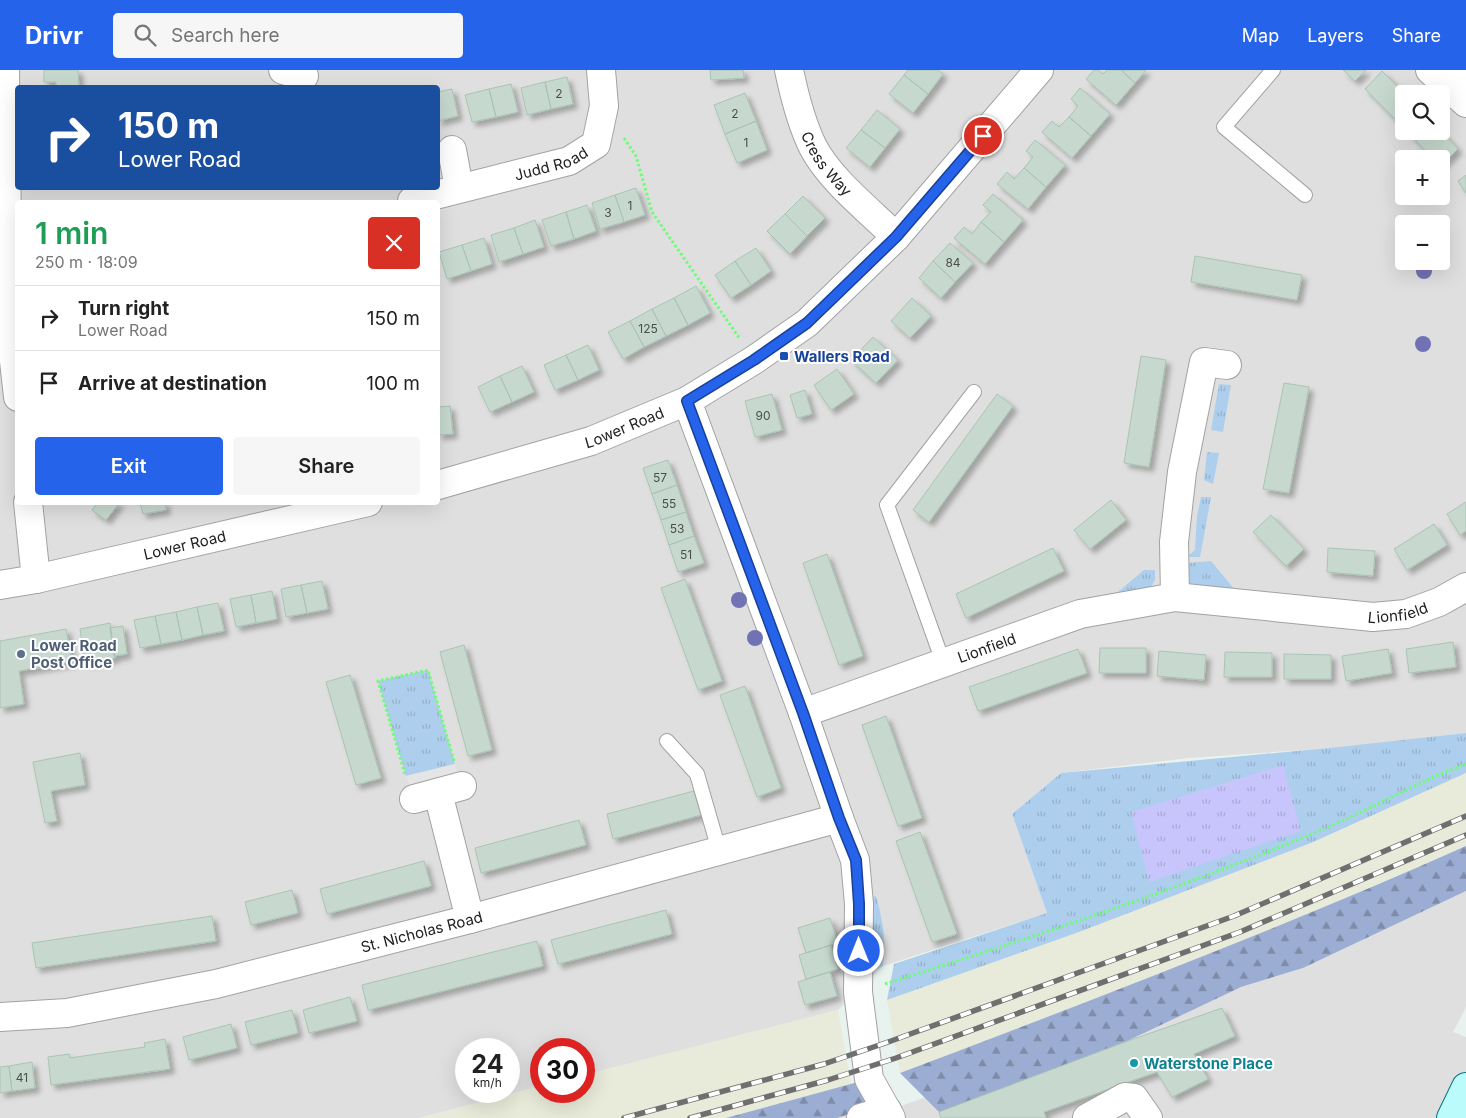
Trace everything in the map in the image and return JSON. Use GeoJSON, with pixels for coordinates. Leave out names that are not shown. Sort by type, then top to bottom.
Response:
{"type":"FeatureCollection","features":[{"type":"Feature","properties":{"kind":"main road"},"geometry":{"type":"LineString","coordinates":[[1451,1118],[1466,1087]]}},
{"type":"Feature","properties":{"kind":"street"},"geometry":{"type":"LineString","coordinates":[[5,70],[8,307],[15,370]]}},
{"type":"Feature","properties":{"kind":"street","name":"Judd Road"},"geometry":{"type":"LineString","coordinates":[[416,200],[569,161],[596,144],[604,106],[601,70]]}},
{"type":"Feature","properties":{"kind":"street","name":"Cress Way"},"geometry":{"type":"LineString","coordinates":[[789,70],[793,93],[813,147],[832,175],[896,237]]}},
{"type":"Feature","properties":{"kind":"street","name":"Lower Road"},"geometry":{"type":"LineString","coordinates":[[440,484],[591,441],[687,401],[754,360],[807,323],[896,237],[1039,70]]}},
{"type":"Feature","properties":{"kind":"street"},"geometry":{"type":"LineString","coordinates":[[278,85],[289,72]]}},
{"type":"Feature","properties":{"kind":"street"},"geometry":{"type":"LineString","coordinates":[[452,150],[460,188]]}},
{"type":"Feature","properties":{"kind":"street"},"geometry":{"type":"LineString","coordinates":[[1175,597],[1174,542],[1182,472],[1204,362],[1227,365]]}},
{"type":"Feature","properties":{"kind":"street"},"geometry":{"type":"LineString","coordinates":[[687,401],[856,860],[859,904],[858,992],[869,1079],[889,1114],[861,1118]]}},
{"type":"Feature","properties":{"kind":"street"},"geometry":{"type":"LineString","coordinates":[[28,505],[36,579]]}},
{"type":"Feature","properties":{"kind":"street","name":"Lower Road"},"geometry":{"type":"LineString","coordinates":[[0,585],[36,579],[355,505]]}},
{"type":"Feature","properties":{"kind":"street","name":"Lionfield"},"geometry":{"type":"LineString","coordinates":[[803,713],[1080,614],[1175,597],[1373,617],[1406,614],[1438,602],[1466,587]]}},
{"type":"Feature","properties":{"kind":"street"},"geometry":{"type":"LineString","coordinates":[[438,792],[470,919]]}},
{"type":"Feature","properties":{"kind":"street","name":"St. Nicholas Road"},"geometry":{"type":"LineString","coordinates":[[0,1017],[67,1013],[216,984],[470,919],[839,818]]}},
{"type":"Feature","properties":{"kind":"street"},"geometry":{"type":"LineString","coordinates":[[1087,1118],[1124,1097],[1134,1098],[1148,1118]]}},
{"type":"Feature","properties":{"kind":"lane"},"geometry":{"type":"LineString","coordinates":[[1273,70],[1224,127],[1305,195]]}},
{"type":"Feature","properties":{"kind":"lane"},"geometry":{"type":"LineString","coordinates":[[943,662],[887,505],[974,392]]}},
{"type":"Feature","properties":{"kind":"lane"},"geometry":{"type":"LineString","coordinates":[[667,741],[697,774],[719,850]]}},
{"type":"Feature","properties":{"kind":"path"},"geometry":{"type":"LineString","coordinates":[[604,106],[636,156],[652,212],[754,360]]}},
{"type":"Feature","properties":{"kind":"path"},"geometry":{"type":"LineString","coordinates":[[428,670],[438,792],[406,776],[378,681],[428,670]]}},
{"type":"Feature","properties":{"kind":"path"},"geometry":{"type":"LineString","coordinates":[[858,992],[1056,930],[1193,881],[1316,832],[1466,764]]}},
{"type":"Feature","properties":{"kind":"shaded area"},"geometry":{"type":"Polygon","coordinates":[[[0,70],[1466,70],[1466,733],[1345,747],[1189,758],[1061,773],[1012,814],[1047,913],[883,966],[838,1010],[595,1072],[595,1038],[530,1038],[530,1089],[520,1092],[520,1038],[455,1038],[455,1103],[476,1103],[419,1118],[0,1118],[0,70]]]}},
{"type":"Feature","properties":{"kind":"shaded area"},"geometry":{"type":"Polygon","coordinates":[[[455,764],[462,786],[414,799],[406,776],[455,764]]]}},
{"type":"Feature","properties":{"kind":"shaded area"},"geometry":{"type":"Polygon","coordinates":[[[1466,773],[1466,885],[925,1098],[900,1073],[887,1000],[1079,932],[1311,843],[1466,773]]]}},
{"type":"Feature","properties":{"kind":"shaded area"},"geometry":{"type":"Polygon","coordinates":[[[1466,891],[1466,1007],[1453,1032],[1466,1037],[1466,1118],[837,1118],[856,1112],[901,1106],[1241,987],[1303,968],[1466,891]]]}},
{"type":"Feature","properties":{"kind":"shaded area"},"geometry":{"type":"Polygon","coordinates":[[[838,1010],[856,1112],[837,1118],[419,1118],[476,1103],[520,1103],[520,1092],[530,1089],[530,1103],[595,1103],[595,1072],[838,1010]]]}},
{"type":"Feature","properties":{"kind":"green space"},"geometry":{"type":"Polygon","coordinates":[[[1219,384],[1231,385],[1223,432],[1211,430],[1219,384]]]}},
{"type":"Feature","properties":{"kind":"green space"},"geometry":{"type":"Polygon","coordinates":[[[1207,452],[1219,453],[1213,484],[1204,480],[1207,452]]]}},
{"type":"Feature","properties":{"kind":"green space"},"geometry":{"type":"Polygon","coordinates":[[[1201,497],[1211,497],[1200,557],[1187,557],[1195,550],[1197,516],[1201,497]]]}},
{"type":"Feature","properties":{"kind":"green space"},"geometry":{"type":"Polygon","coordinates":[[[1211,561],[1235,590],[1188,585],[1182,569],[1188,563],[1211,561]]]}},
{"type":"Feature","properties":{"kind":"green space"},"geometry":{"type":"Polygon","coordinates":[[[1144,570],[1155,570],[1155,580],[1149,590],[1111,598],[1144,570]]]}},
{"type":"Feature","properties":{"kind":"green space"},"geometry":{"type":"Polygon","coordinates":[[[428,670],[455,764],[406,776],[378,681],[428,670]]]}},
{"type":"Feature","properties":{"kind":"green space"},"geometry":{"type":"Polygon","coordinates":[[[1466,733],[1466,773],[1311,843],[1079,932],[887,1000],[894,964],[1047,913],[1012,814],[1061,773],[1466,733]]]}},
{"type":"Feature","properties":{"kind":"green space"},"geometry":{"type":"Polygon","coordinates":[[[1283,765],[1301,831],[1149,882],[1131,812],[1283,765]]]}},
{"type":"Feature","properties":{"kind":"green space"},"geometry":{"type":"Polygon","coordinates":[[[1466,846],[1466,891],[1303,968],[1241,987],[1125,1042],[939,1112],[900,1073],[1255,935],[1466,846]]]}},
{"type":"Feature","properties":{"kind":"green space"},"geometry":{"type":"Polygon","coordinates":[[[876,896],[883,931],[883,966],[866,975],[873,897],[876,896]]]}},
{"type":"Feature","properties":{"kind":"green space"},"geometry":{"type":"Polygon","coordinates":[[[869,1079],[887,1110],[856,1112],[837,1118],[726,1118],[869,1079]]]}},
{"type":"Feature","properties":{"kind":"building"},"geometry":{"type":"Polygon","coordinates":[[[44,70],[78,70],[79,85],[56,85],[56,82],[44,82],[44,70]]]}},
{"type":"Feature","properties":{"kind":"building"},"geometry":{"type":"Polygon","coordinates":[[[710,70],[743,70],[744,78],[711,80],[710,70]]]}},
{"type":"Feature","properties":{"kind":"building"},"geometry":{"type":"Polygon","coordinates":[[[908,70],[938,70],[943,74],[928,94],[904,75],[908,70]]]}},
{"type":"Feature","properties":{"kind":"building"},"geometry":{"type":"Polygon","coordinates":[[[1094,70],[1098,70],[1103,74],[1107,70],[1121,70],[1135,83],[1116,105],[1086,79],[1094,70]]]}},
{"type":"Feature","properties":{"kind":"building"},"geometry":{"type":"Polygon","coordinates":[[[1121,70],[1146,70],[1135,83],[1121,70]]]}},
{"type":"Feature","properties":{"kind":"building"},"geometry":{"type":"Polygon","coordinates":[[[1343,70],[1366,70],[1355,81],[1343,70]]]}},
{"type":"Feature","properties":{"kind":"building"},"geometry":{"type":"Polygon","coordinates":[[[1382,71],[1396,85],[1395,119],[1365,89],[1382,71]]]}},
{"type":"Feature","properties":{"kind":"building"},"geometry":{"type":"Polygon","coordinates":[[[904,75],[928,94],[913,113],[889,94],[904,75]]]}},
{"type":"Feature","properties":{"kind":"building"},"geometry":{"type":"Polygon","coordinates":[[[567,77],[573,104],[551,109],[545,82],[567,77]]]}},
{"type":"Feature","properties":{"kind":"building"},"geometry":{"type":"Polygon","coordinates":[[[545,82],[551,109],[527,115],[521,88],[545,82]]]}},
{"type":"Feature","properties":{"kind":"building"},"geometry":{"type":"Polygon","coordinates":[[[511,84],[518,112],[496,117],[489,89],[511,84]]]}},
{"type":"Feature","properties":{"kind":"building"},"geometry":{"type":"Polygon","coordinates":[[[1080,88],[1110,114],[1091,136],[1069,117],[1078,106],[1071,99],[1080,88]]]}},
{"type":"Feature","properties":{"kind":"building"},"geometry":{"type":"Polygon","coordinates":[[[452,89],[458,116],[440,120],[440,92],[452,89]]]}},
{"type":"Feature","properties":{"kind":"building"},"geometry":{"type":"Polygon","coordinates":[[[489,89],[496,117],[472,122],[465,95],[489,89]]]}},
{"type":"Feature","properties":{"kind":"building"},"geometry":{"type":"Polygon","coordinates":[[[745,93],[756,121],[725,134],[714,105],[745,93]]]}},
{"type":"Feature","properties":{"kind":"building"},"geometry":{"type":"Polygon","coordinates":[[[877,110],[900,129],[885,148],[861,130],[877,110]]]}},
{"type":"Feature","properties":{"kind":"building"},"geometry":{"type":"Polygon","coordinates":[[[1069,117],[1091,136],[1072,158],[1042,132],[1052,121],[1059,127],[1069,117]]]}},
{"type":"Feature","properties":{"kind":"building"},"geometry":{"type":"Polygon","coordinates":[[[756,121],[767,150],[737,163],[725,134],[756,121]]]}},
{"type":"Feature","properties":{"kind":"building"},"geometry":{"type":"Polygon","coordinates":[[[861,130],[885,148],[870,167],[846,148],[861,130]]]}},
{"type":"Feature","properties":{"kind":"building"},"geometry":{"type":"Polygon","coordinates":[[[1035,140],[1065,165],[1046,187],[1024,168],[1033,157],[1026,151],[1035,140]]]}},
{"type":"Feature","properties":{"kind":"building"},"geometry":{"type":"Polygon","coordinates":[[[1415,140],[1450,140],[1458,149],[1450,157],[1450,150],[1425,150],[1415,140]]]}},
{"type":"Feature","properties":{"kind":"building"},"geometry":{"type":"Polygon","coordinates":[[[1024,168],[1046,187],[1028,209],[997,184],[1007,172],[1014,179],[1024,168]]]}},
{"type":"Feature","properties":{"kind":"building"},"geometry":{"type":"Polygon","coordinates":[[[1466,175],[1466,193],[1458,181],[1466,175]]]}},
{"type":"Feature","properties":{"kind":"building"},"geometry":{"type":"Polygon","coordinates":[[[636,188],[645,215],[624,222],[615,195],[636,188]]]}},
{"type":"Feature","properties":{"kind":"building"},"geometry":{"type":"Polygon","coordinates":[[[993,194],[1023,220],[1004,242],[981,222],[991,212],[983,205],[993,194]]]}},
{"type":"Feature","properties":{"kind":"building"},"geometry":{"type":"Polygon","coordinates":[[[615,195],[624,222],[600,229],[592,203],[615,195]]]}},
{"type":"Feature","properties":{"kind":"building"},"geometry":{"type":"Polygon","coordinates":[[[803,196],[825,218],[807,236],[785,214],[803,196]]]}},
{"type":"Feature","properties":{"kind":"building"},"geometry":{"type":"Polygon","coordinates":[[[587,205],[596,231],[574,239],[566,212],[587,205]]]}},
{"type":"Feature","properties":{"kind":"building"},"geometry":{"type":"Polygon","coordinates":[[[566,212],[574,239],[551,246],[542,220],[566,212]]]}},
{"type":"Feature","properties":{"kind":"building"},"geometry":{"type":"Polygon","coordinates":[[[785,214],[807,236],[790,254],[767,231],[785,214]]]}},
{"type":"Feature","properties":{"kind":"building"},"geometry":{"type":"Polygon","coordinates":[[[535,220],[544,247],[523,254],[514,228],[535,220]]]}},
{"type":"Feature","properties":{"kind":"building"},"geometry":{"type":"Polygon","coordinates":[[[981,222],[1004,242],[985,264],[954,238],[964,227],[972,234],[981,222]]]}},
{"type":"Feature","properties":{"kind":"building"},"geometry":{"type":"Polygon","coordinates":[[[514,228],[523,254],[499,262],[491,235],[514,228]]]}},
{"type":"Feature","properties":{"kind":"building"},"geometry":{"type":"Polygon","coordinates":[[[484,238],[492,264],[471,271],[462,245],[484,238]]]}},
{"type":"Feature","properties":{"kind":"building"},"geometry":{"type":"Polygon","coordinates":[[[950,243],[973,263],[955,282],[933,261],[950,243]]]}},
{"type":"Feature","properties":{"kind":"building"},"geometry":{"type":"Polygon","coordinates":[[[462,245],[471,271],[447,279],[440,252],[462,245]]]}},
{"type":"Feature","properties":{"kind":"building"},"geometry":{"type":"Polygon","coordinates":[[[756,248],[771,271],[751,285],[735,261],[756,248]]]}},
{"type":"Feature","properties":{"kind":"building"},"geometry":{"type":"Polygon","coordinates":[[[1195,256],[1302,275],[1297,300],[1191,282],[1195,256]]]}},
{"type":"Feature","properties":{"kind":"building"},"geometry":{"type":"Polygon","coordinates":[[[735,261],[751,285],[731,298],[715,275],[735,261]]]}},
{"type":"Feature","properties":{"kind":"building"},"geometry":{"type":"Polygon","coordinates":[[[933,261],[955,282],[941,298],[919,278],[933,261]]]}},
{"type":"Feature","properties":{"kind":"building"},"geometry":{"type":"Polygon","coordinates":[[[696,286],[710,313],[688,325],[674,298],[696,286]]]}},
{"type":"Feature","properties":{"kind":"building"},"geometry":{"type":"Polygon","coordinates":[[[674,298],[688,325],[666,336],[652,309],[674,298]]]}},
{"type":"Feature","properties":{"kind":"building"},"geometry":{"type":"Polygon","coordinates":[[[912,298],[931,316],[910,338],[891,321],[912,298]]]}},
{"type":"Feature","properties":{"kind":"building"},"geometry":{"type":"Polygon","coordinates":[[[652,309],[666,336],[644,347],[630,321],[652,309]]]}},
{"type":"Feature","properties":{"kind":"building"},"geometry":{"type":"Polygon","coordinates":[[[630,321],[644,347],[623,359],[608,332],[630,321]]]}},
{"type":"Feature","properties":{"kind":"building"},"geometry":{"type":"Polygon","coordinates":[[[873,337],[898,360],[876,383],[851,360],[873,337]]]}},
{"type":"Feature","properties":{"kind":"building"},"geometry":{"type":"Polygon","coordinates":[[[588,345],[599,370],[578,380],[566,355],[588,345]]]}},
{"type":"Feature","properties":{"kind":"building"},"geometry":{"type":"Polygon","coordinates":[[[566,355],[578,380],[555,390],[544,365],[566,355]]]}},
{"type":"Feature","properties":{"kind":"building"},"geometry":{"type":"Polygon","coordinates":[[[1141,356],[1166,360],[1149,467],[1124,463],[1141,356]]]}},
{"type":"Feature","properties":{"kind":"building"},"geometry":{"type":"Polygon","coordinates":[[[522,366],[534,392],[512,402],[500,376],[522,366]]]}},
{"type":"Feature","properties":{"kind":"building"},"geometry":{"type":"Polygon","coordinates":[[[837,369],[854,394],[831,410],[814,385],[837,369]]]}},
{"type":"Feature","properties":{"kind":"building"},"geometry":{"type":"Polygon","coordinates":[[[500,376],[512,402],[490,412],[478,387],[500,376]]]}},
{"type":"Feature","properties":{"kind":"building"},"geometry":{"type":"Polygon","coordinates":[[[1284,383],[1309,387],[1289,493],[1263,489],[1284,383]]]}},
{"type":"Feature","properties":{"kind":"building"},"geometry":{"type":"Polygon","coordinates":[[[805,390],[812,414],[797,418],[790,395],[805,390]]]}},
{"type":"Feature","properties":{"kind":"building"},"geometry":{"type":"Polygon","coordinates":[[[772,394],[782,430],[755,437],[745,401],[772,394]]]}},
{"type":"Feature","properties":{"kind":"building"},"geometry":{"type":"Polygon","coordinates":[[[997,394],[1013,406],[929,522],[913,510],[997,394]]]}},
{"type":"Feature","properties":{"kind":"building"},"geometry":{"type":"Polygon","coordinates":[[[450,406],[453,434],[440,435],[440,407],[450,406]]]}},
{"type":"Feature","properties":{"kind":"building"},"geometry":{"type":"Polygon","coordinates":[[[668,460],[677,485],[652,494],[643,468],[668,460]]]}},
{"type":"Feature","properties":{"kind":"building"},"geometry":{"type":"Polygon","coordinates":[[[677,485],[686,512],[661,520],[652,494],[677,485]]]}},
{"type":"Feature","properties":{"kind":"building"},"geometry":{"type":"Polygon","coordinates":[[[1111,500],[1126,520],[1090,549],[1074,530],[1111,500]]]}},
{"type":"Feature","properties":{"kind":"building"},"geometry":{"type":"Polygon","coordinates":[[[1466,502],[1466,531],[1460,535],[1447,514],[1466,502]]]}},
{"type":"Feature","properties":{"kind":"building"},"geometry":{"type":"Polygon","coordinates":[[[96,505],[118,505],[106,520],[92,510],[96,505]]]}},
{"type":"Feature","properties":{"kind":"building"},"geometry":{"type":"Polygon","coordinates":[[[141,505],[165,505],[166,510],[143,514],[141,505]]]}},
{"type":"Feature","properties":{"kind":"building"},"geometry":{"type":"Polygon","coordinates":[[[686,512],[694,536],[669,545],[661,520],[686,512]]]}},
{"type":"Feature","properties":{"kind":"building"},"geometry":{"type":"Polygon","coordinates":[[[1271,515],[1304,549],[1286,566],[1253,532],[1271,515]]]}},
{"type":"Feature","properties":{"kind":"building"},"geometry":{"type":"Polygon","coordinates":[[[1434,524],[1447,545],[1407,570],[1394,549],[1434,524]]]}},
{"type":"Feature","properties":{"kind":"building"},"geometry":{"type":"Polygon","coordinates":[[[694,536],[704,563],[678,572],[669,545],[694,536]]]}},
{"type":"Feature","properties":{"kind":"building"},"geometry":{"type":"Polygon","coordinates":[[[1053,548],[1064,571],[966,618],[956,594],[1053,548]]]}},
{"type":"Feature","properties":{"kind":"building"},"geometry":{"type":"Polygon","coordinates":[[[1328,548],[1375,551],[1373,576],[1327,572],[1328,548]]]}},
{"type":"Feature","properties":{"kind":"building"},"geometry":{"type":"Polygon","coordinates":[[[827,554],[863,656],[839,665],[803,563],[827,554]]]}},
{"type":"Feature","properties":{"kind":"building"},"geometry":{"type":"Polygon","coordinates":[[[685,579],[722,681],[698,690],[661,588],[685,579]]]}},
{"type":"Feature","properties":{"kind":"building"},"geometry":{"type":"Polygon","coordinates":[[[322,581],[328,609],[307,613],[301,585],[322,581]]]}},
{"type":"Feature","properties":{"kind":"building"},"geometry":{"type":"Polygon","coordinates":[[[301,585],[307,613],[286,617],[281,589],[301,585]]]}},
{"type":"Feature","properties":{"kind":"building"},"geometry":{"type":"Polygon","coordinates":[[[272,591],[277,619],[256,623],[251,595],[272,591]]]}},
{"type":"Feature","properties":{"kind":"building"},"geometry":{"type":"Polygon","coordinates":[[[251,595],[256,623],[236,627],[230,599],[251,595]]]}},
{"type":"Feature","properties":{"kind":"building"},"geometry":{"type":"Polygon","coordinates":[[[218,603],[224,631],[203,635],[197,607],[218,603]]]}},
{"type":"Feature","properties":{"kind":"building"},"geometry":{"type":"Polygon","coordinates":[[[197,607],[203,635],[182,640],[176,612],[197,607]]]}},
{"type":"Feature","properties":{"kind":"building"},"geometry":{"type":"Polygon","coordinates":[[[176,612],[182,640],[161,644],[155,616],[176,612]]]}},
{"type":"Feature","properties":{"kind":"building"},"geometry":{"type":"Polygon","coordinates":[[[155,616],[161,644],[140,648],[134,620],[155,616]]]}},
{"type":"Feature","properties":{"kind":"building"},"geometry":{"type":"Polygon","coordinates":[[[110,623],[115,658],[85,663],[80,629],[110,623]]]}},
{"type":"Feature","properties":{"kind":"building"},"geometry":{"type":"Polygon","coordinates":[[[123,626],[127,654],[114,656],[110,628],[123,626]]]}},
{"type":"Feature","properties":{"kind":"building"},"geometry":{"type":"Polygon","coordinates":[[[66,629],[72,662],[19,671],[24,704],[0,708],[0,641],[66,629]]]}},
{"type":"Feature","properties":{"kind":"building"},"geometry":{"type":"Polygon","coordinates":[[[1453,642],[1456,667],[1409,673],[1406,649],[1453,642]]]}},
{"type":"Feature","properties":{"kind":"building"},"geometry":{"type":"Polygon","coordinates":[[[464,645],[492,750],[468,756],[440,652],[464,645]]]}},
{"type":"Feature","properties":{"kind":"building"},"geometry":{"type":"Polygon","coordinates":[[[1100,648],[1146,648],[1146,673],[1099,673],[1100,648]]]}},
{"type":"Feature","properties":{"kind":"building"},"geometry":{"type":"Polygon","coordinates":[[[1078,649],[1087,673],[978,711],[969,687],[1078,649]]]}},
{"type":"Feature","properties":{"kind":"building"},"geometry":{"type":"Polygon","coordinates":[[[1388,649],[1392,673],[1346,681],[1342,656],[1388,649]]]}},
{"type":"Feature","properties":{"kind":"building"},"geometry":{"type":"Polygon","coordinates":[[[1159,651],[1206,655],[1204,680],[1157,676],[1159,651]]]}},
{"type":"Feature","properties":{"kind":"building"},"geometry":{"type":"Polygon","coordinates":[[[1225,652],[1272,653],[1272,677],[1224,677],[1225,652]]]}},
{"type":"Feature","properties":{"kind":"building"},"geometry":{"type":"Polygon","coordinates":[[[1284,654],[1331,655],[1331,679],[1284,679],[1284,654]]]}},
{"type":"Feature","properties":{"kind":"building"},"geometry":{"type":"Polygon","coordinates":[[[350,675],[381,778],[356,785],[326,682],[350,675]]]}},
{"type":"Feature","properties":{"kind":"building"},"geometry":{"type":"Polygon","coordinates":[[[745,686],[781,788],[757,797],[720,695],[745,686]]]}},
{"type":"Feature","properties":{"kind":"building"},"geometry":{"type":"Polygon","coordinates":[[[886,716],[922,818],[898,826],[862,725],[886,716]]]}},
{"type":"Feature","properties":{"kind":"building"},"geometry":{"type":"Polygon","coordinates":[[[80,753],[85,785],[51,791],[57,821],[45,823],[33,762],[80,753]]]}},
{"type":"Feature","properties":{"kind":"building"},"geometry":{"type":"Polygon","coordinates":[[[694,791],[701,815],[613,839],[607,814],[694,791]]]}},
{"type":"Feature","properties":{"kind":"building"},"geometry":{"type":"Polygon","coordinates":[[[579,820],[586,845],[481,873],[475,848],[579,820]]]}},
{"type":"Feature","properties":{"kind":"building"},"geometry":{"type":"Polygon","coordinates":[[[920,832],[957,934],[932,942],[896,841],[920,832]]]}},
{"type":"Feature","properties":{"kind":"building"},"geometry":{"type":"Polygon","coordinates":[[[424,861],[431,886],[327,914],[320,889],[424,861]]]}},
{"type":"Feature","properties":{"kind":"building"},"geometry":{"type":"Polygon","coordinates":[[[292,890],[298,913],[251,925],[245,902],[292,890]]]}},
{"type":"Feature","properties":{"kind":"building"},"geometry":{"type":"Polygon","coordinates":[[[666,910],[672,934],[558,964],[551,940],[666,910]]]}},
{"type":"Feature","properties":{"kind":"building"},"geometry":{"type":"Polygon","coordinates":[[[212,916],[216,941],[36,968],[32,943],[212,916]]]}},
{"type":"Feature","properties":{"kind":"building"},"geometry":{"type":"Polygon","coordinates":[[[830,918],[838,943],[806,953],[798,928],[830,918]]]}},
{"type":"Feature","properties":{"kind":"building"},"geometry":{"type":"Polygon","coordinates":[[[537,941],[543,966],[368,1010],[362,985],[537,941]]]}},
{"type":"Feature","properties":{"kind":"building"},"geometry":{"type":"Polygon","coordinates":[[[831,945],[838,969],[806,979],[799,955],[831,945]]]}},
{"type":"Feature","properties":{"kind":"building"},"geometry":{"type":"Polygon","coordinates":[[[830,972],[837,996],[805,1005],[798,982],[830,972]]]}},
{"type":"Feature","properties":{"kind":"building"},"geometry":{"type":"Polygon","coordinates":[[[350,997],[357,1021],[309,1033],[303,1010],[350,997]]]}},
{"type":"Feature","properties":{"kind":"building","name":"Waterstone Place"},"geometry":{"type":"Polygon","coordinates":[[[1222,1008],[1235,1036],[1194,1054],[1208,1079],[1172,1097],[1157,1072],[1044,1112],[1046,1118],[941,1118],[939,1112],[1125,1042],[1222,1008]]]}},
{"type":"Feature","properties":{"kind":"building"},"geometry":{"type":"Polygon","coordinates":[[[292,1010],[298,1033],[251,1045],[245,1022],[292,1010]]]}},
{"type":"Feature","properties":{"kind":"building"},"geometry":{"type":"Polygon","coordinates":[[[231,1024],[237,1048],[189,1060],[183,1037],[231,1024]]]}},
{"type":"Feature","properties":{"kind":"building"},"geometry":{"type":"Polygon","coordinates":[[[165,1039],[170,1069],[51,1085],[48,1057],[69,1054],[70,1058],[145,1047],[144,1043],[165,1039]]]}},
{"type":"Feature","properties":{"kind":"building"},"geometry":{"type":"Polygon","coordinates":[[[32,1062],[35,1088],[12,1091],[9,1066],[32,1062]]]}},
{"type":"Feature","properties":{"kind":"building"},"geometry":{"type":"Polygon","coordinates":[[[9,1066],[12,1091],[0,1093],[0,1067],[9,1066]]]}},
{"type":"Feature","properties":{"kind":"railway"},"geometry":{"type":"LineString","coordinates":[[624,1118],[824,1064],[891,1041],[1234,916],[1466,816]]}},
{"type":"Feature","properties":{"kind":"railway"},"geometry":{"type":"LineString","coordinates":[[690,1118],[828,1080],[896,1058],[1240,932],[1466,835]]}},
{"type":"Feature","properties":{"kind":"place","name":"Wallers Road"},"geometry":{"type":"Point","coordinates":[784,356]}},
{"type":"Feature","properties":{"kind":"place","name":"Lower Road Post Office"},"geometry":{"type":"Point","coordinates":[21,654]}},
{"type":"Feature","properties":{"kind":"place","name":"Waterstone Place"},"geometry":{"type":"Point","coordinates":[1134,1063]}},
{"type":"Feature","properties":{"kind":"route"},"geometry":{"type":"LineString","coordinates":[[859,951],[859,904],[856,860],[687,401],[754,360],[807,323],[896,237],[983,136]]}}]}
